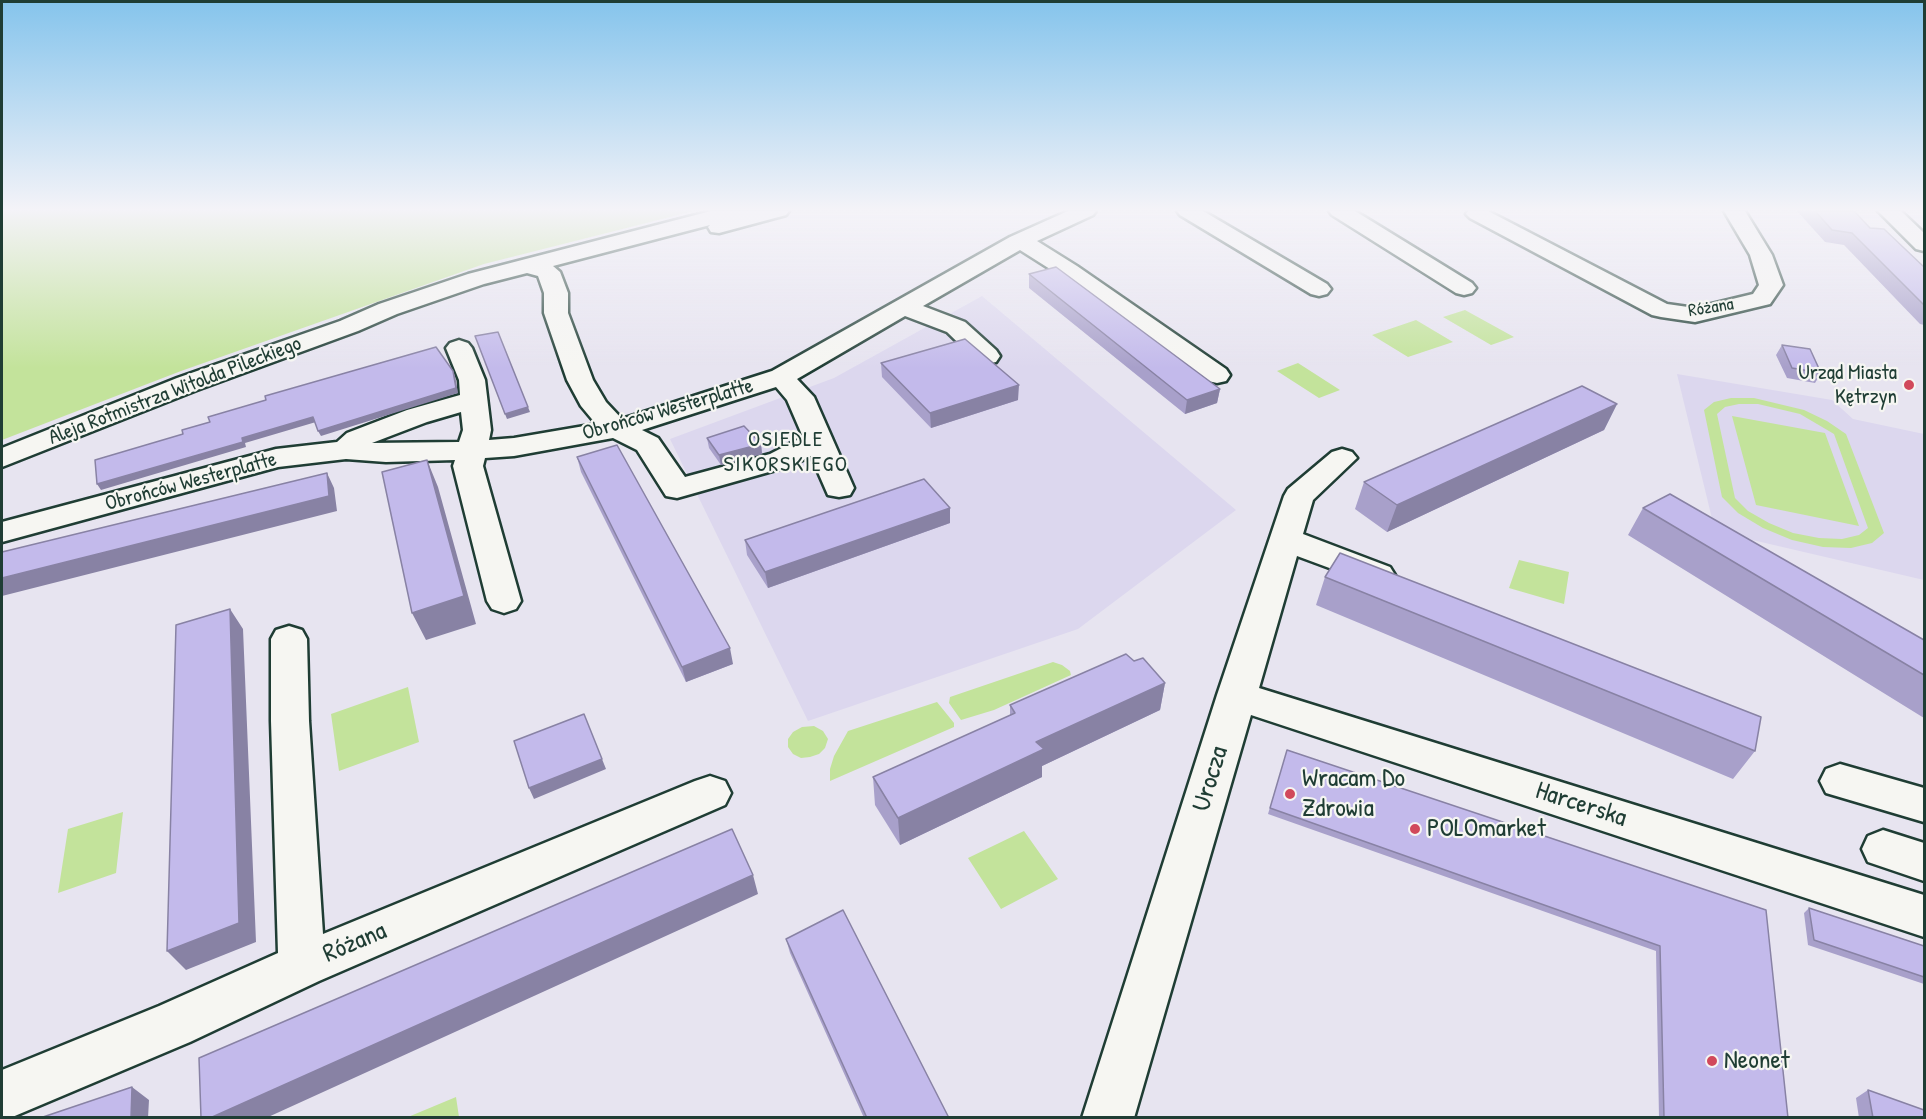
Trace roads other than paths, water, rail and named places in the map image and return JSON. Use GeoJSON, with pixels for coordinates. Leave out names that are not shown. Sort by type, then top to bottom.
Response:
{"type":"FeatureCollection","features":[{"type":"Feature","properties":{"kind":"street","name":"Aleja Rotmistrza Witolda Pileckiego"},"geometry":{"type":"LineString","coordinates":[[530,279],[579,263]]}},
{"type":"Feature","properties":{"kind":"street","name":"Aleja Rotmistrza Witolda Pileckiego"},"geometry":{"type":"LineString","coordinates":[[2,459],[187,384],[349,326],[388,309],[530,279],[589,263]]}},
{"type":"Feature","properties":{"kind":"street","name":"Obrońców Westerplatte"},"geometry":{"type":"LineString","coordinates":[[2,532],[276,458],[346,450],[386,453],[474,451],[547,442],[616,429],[781,377],[983,263]]}},
{"type":"Feature","properties":{"kind":"street"},"geometry":{"type":"LineString","coordinates":[[1057,263],[1217,375]]}},
{"type":"Feature","properties":{"kind":"street"},"geometry":{"type":"LineString","coordinates":[[1275,263],[1319,289]]}},
{"type":"Feature","properties":{"kind":"street"},"geometry":{"type":"LineString","coordinates":[[1423,263],[1464,288]]}},
{"type":"Feature","properties":{"kind":"street","name":"Różana"},"geometry":{"type":"LineString","coordinates":[[1571,263],[1661,310],[1695,315],[1761,299],[1771,285],[1764,263]]}},
{"type":"Feature","properties":{"kind":"street"},"geometry":{"type":"LineString","coordinates":[[530,279],[556,293],[556,313],[580,380],[595,406],[616,429],[648,444],[677,489],[780,460],[818,441]]}},
{"type":"Feature","properties":{"kind":"street"},"geometry":{"type":"LineString","coordinates":[[904,308],[956,327],[987,356]]}},
{"type":"Feature","properties":{"kind":"street"},"geometry":{"type":"LineString","coordinates":[[459,348],[472,380],[477,430],[474,451],[468,466],[504,601]]}},
{"type":"Feature","properties":{"kind":"street"},"geometry":{"type":"LineString","coordinates":[[781,377],[800,397],[839,488]]}},
{"type":"Feature","properties":{"kind":"street"},"geometry":{"type":"LineString","coordinates":[[346,450],[357,439],[417,416],[474,400]]}},
{"type":"Feature","properties":{"kind":"street","name":"Urocza"},"geometry":{"type":"LineString","coordinates":[[1108,1118],[1236,695],[1299,496],[1342,458]]}},
{"type":"Feature","properties":{"kind":"street"},"geometry":{"type":"LineString","coordinates":[[1285,539],[1411,588]]}},
{"type":"Feature","properties":{"kind":"street"},"geometry":{"type":"LineString","coordinates":[[289,639],[290,721],[302,965]]}},
{"type":"Feature","properties":{"kind":"street","name":"Harcerska"},"geometry":{"type":"LineString","coordinates":[[1236,695],[1924,916]]}},
{"type":"Feature","properties":{"kind":"street"},"geometry":{"type":"LineString","coordinates":[[1840,781],[1924,805]]}},
{"type":"Feature","properties":{"kind":"street","name":"Różana"},"geometry":{"type":"LineString","coordinates":[[2,1095],[173,1025],[302,965],[710,793]]}},
{"type":"Feature","properties":{"kind":"street"},"geometry":{"type":"LineString","coordinates":[[1883,849],[1924,862]]}},
{"type":"Feature","properties":{"kind":"place","name":"Urząd Miasta Kętrzyn"},"geometry":{"type":"Point","coordinates":[1909,385]}},
{"type":"Feature","properties":{"kind":"place","name":"Wracam Do Zdrowia"},"geometry":{"type":"Point","coordinates":[1290,794]}},
{"type":"Feature","properties":{"kind":"place","name":"POLOmarket"},"geometry":{"type":"Point","coordinates":[1415,829]}},
{"type":"Feature","properties":{"kind":"place","name":"Neonet"},"geometry":{"type":"Point","coordinates":[1712,1061]}},
{"type":"Feature","properties":{"kind":"district","name":"OSIEDLE SIKORSKIEGO"},"geometry":{"type":"Point","coordinates":[786,452]}}]}
